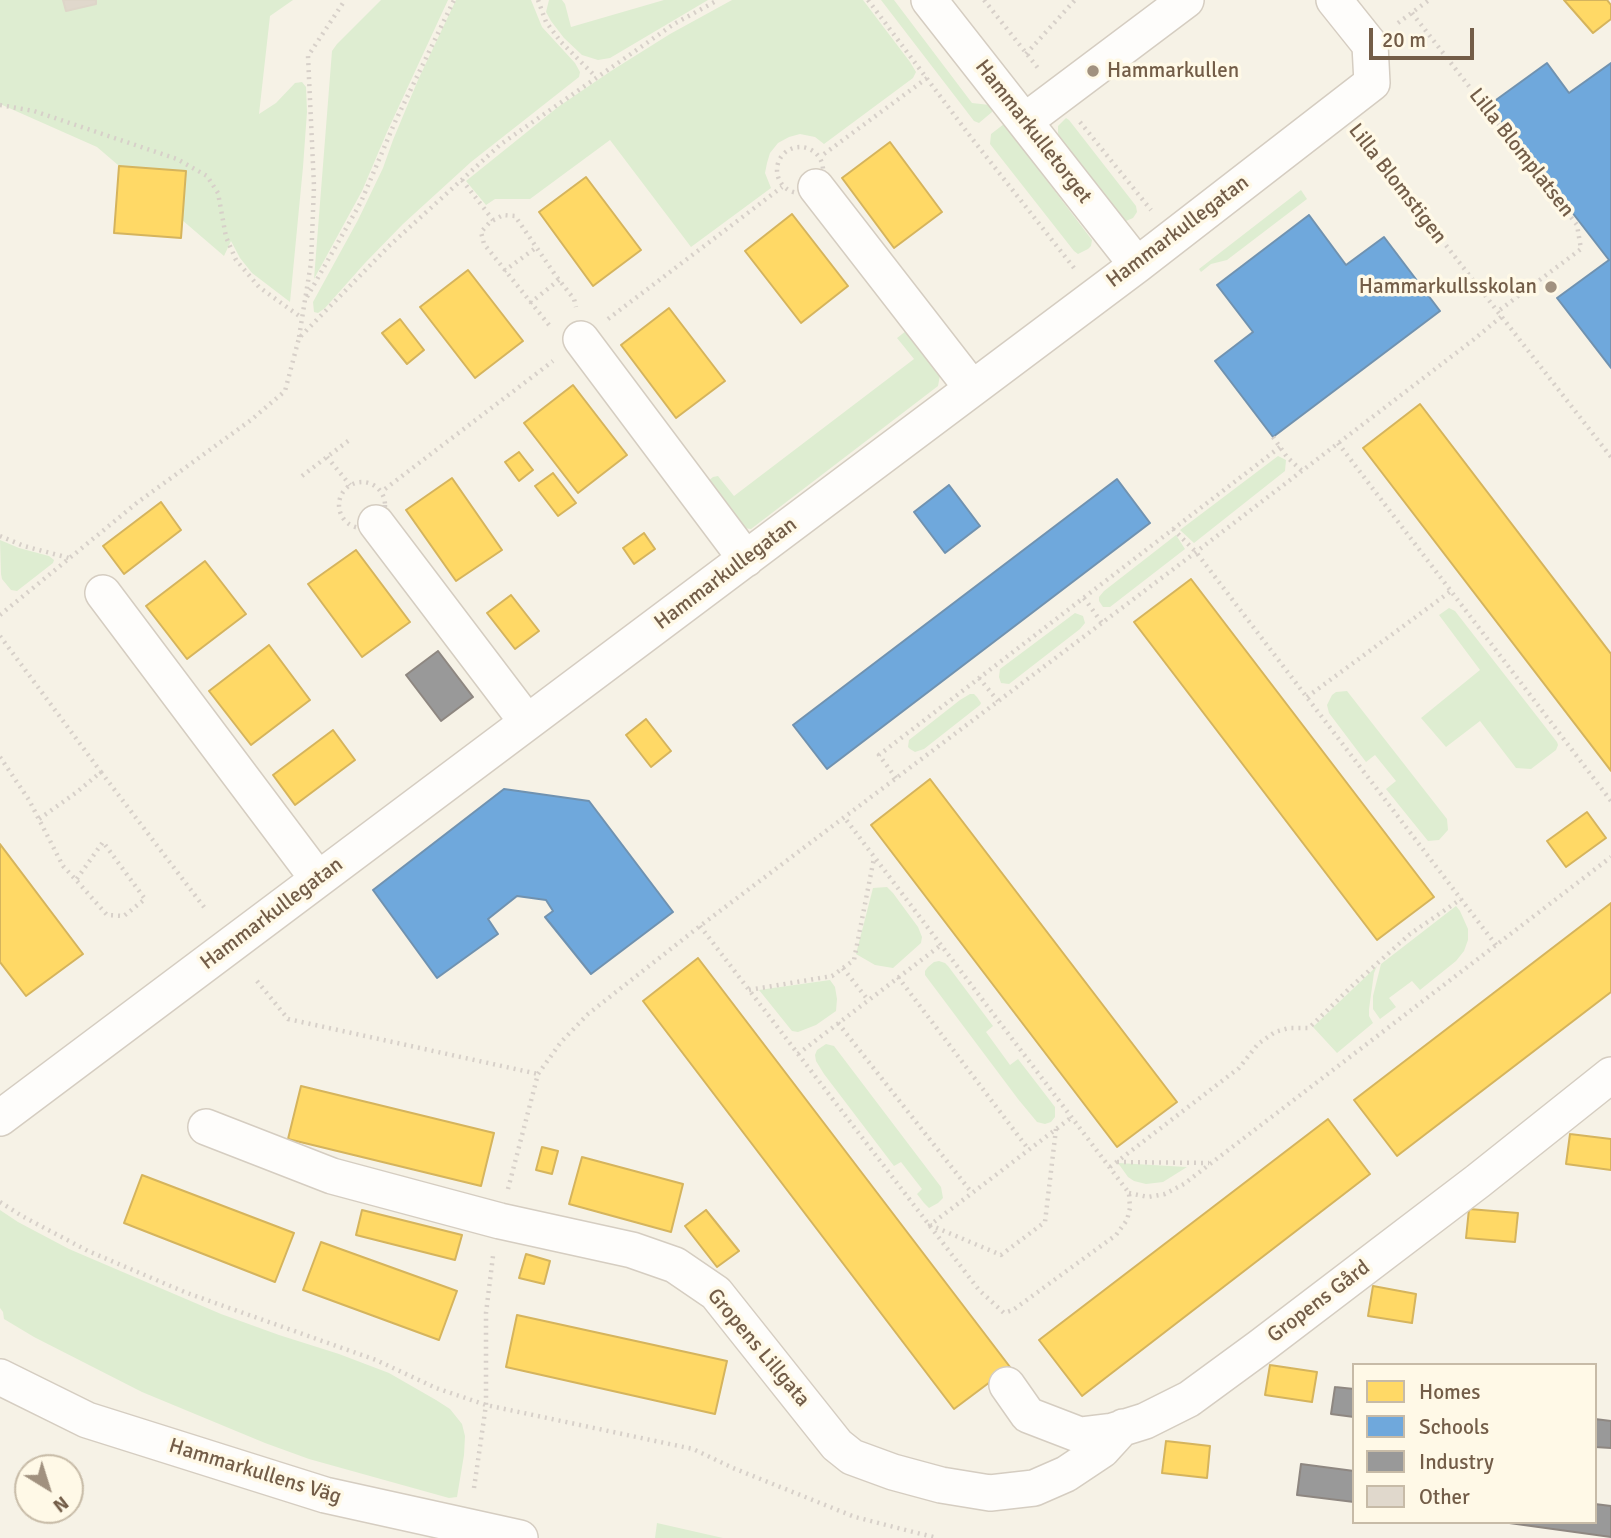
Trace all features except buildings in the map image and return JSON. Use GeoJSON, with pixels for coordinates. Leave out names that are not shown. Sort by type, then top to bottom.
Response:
{"type":"FeatureCollection","features":[{"type":"Feature","properties":{"kind":"street","name":"Hammarkulletorget"},"geometry":{"type":"LineString","coordinates":[[929,0],[1137,265]]}},
{"type":"Feature","properties":{"kind":"street"},"geometry":{"type":"LineString","coordinates":[[1024,121],[1186,0]]}},
{"type":"Feature","properties":{"kind":"street","name":"Hammarkullegatan"},"geometry":{"type":"LineString","coordinates":[[0,1118],[1137,265],[1372,83],[1370,45],[1334,0]]}},
{"type":"Feature","properties":{"kind":"street"},"geometry":{"type":"LineString","coordinates":[[818,172],[972,388]]}},
{"type":"Feature","properties":{"kind":"street"},"geometry":{"type":"LineString","coordinates":[[577,333],[746,559]]}},
{"type":"Feature","properties":{"kind":"street"},"geometry":{"type":"LineString","coordinates":[[376,523],[527,722]]}},
{"type":"Feature","properties":{"kind":"street"},"geometry":{"type":"LineString","coordinates":[[103,593],[318,879]]}},
{"type":"Feature","properties":{"kind":"street","name":"Gropens Gård"},"geometry":{"type":"LineString","coordinates":[[1007,1385],[1028,1415],[1080,1435],[1113,1431],[1145,1421],[1189,1399],[1478,1181],[1611,1075]]}},
{"type":"Feature","properties":{"kind":"street","name":"Gropens Lillgata"},"geometry":{"type":"LineString","coordinates":[[206,1127],[332,1176],[500,1221],[632,1250],[675,1265],[716,1293],[837,1445],[852,1457],[893,1472],[941,1485],[990,1493],[1034,1488],[1066,1474],[1102,1450],[1123,1427]]}},
{"type":"Feature","properties":{"kind":"street","name":"Hammarkullens Väg"},"geometry":{"type":"LineString","coordinates":[[0,1377],[87,1420],[326,1495],[520,1538]]}},
{"type":"Feature","properties":{"kind":"path"},"geometry":{"type":"LineString","coordinates":[[0,615],[138,502],[251,420],[285,391],[299,338],[311,263],[314,186],[308,55],[345,0]]}},
{"type":"Feature","properties":{"kind":"path"},"geometry":{"type":"LineString","coordinates":[[305,302],[361,202],[395,122],[454,0]]}},
{"type":"Feature","properties":{"kind":"path"},"geometry":{"type":"LineString","coordinates":[[538,0],[546,22],[561,42],[596,77]]}},
{"type":"Feature","properties":{"kind":"path"},"geometry":{"type":"LineString","coordinates":[[299,338],[389,246],[501,144],[674,24],[718,0]]}},
{"type":"Feature","properties":{"kind":"path"},"geometry":{"type":"LineString","coordinates":[[868,0],[1073,268]]}},
{"type":"Feature","properties":{"kind":"path"},"geometry":{"type":"LineString","coordinates":[[1026,54],[1075,0]]}},
{"type":"Feature","properties":{"kind":"path","name":"Lilla Blomplatsen"},"geometry":{"type":"LineString","coordinates":[[1412,13],[1577,225],[1581,249],[1499,314]]}},
{"type":"Feature","properties":{"kind":"path"},"geometry":{"type":"LineString","coordinates":[[818,172],[927,78]]}},
{"type":"Feature","properties":{"kind":"path"},"geometry":{"type":"LineString","coordinates":[[0,105],[34,111],[177,159],[207,176],[218,193],[226,237],[236,260],[259,287],[302,318]]}},
{"type":"Feature","properties":{"kind":"path","name":"Lilla Blomstigen"},"geometry":{"type":"LineString","coordinates":[[1339,109],[1611,457]]}},
{"type":"Feature","properties":{"kind":"path"},"geometry":{"type":"LineString","coordinates":[[462,180],[494,220]]}},
{"type":"Feature","properties":{"kind":"path"},"geometry":{"type":"LineString","coordinates":[[503,215],[515,216],[537,247],[574,299],[577,333],[554,330],[504,271],[484,244],[481,232],[503,215]]}},
{"type":"Feature","properties":{"kind":"path"},"geometry":{"type":"LineString","coordinates":[[504,271],[537,247]]}},
{"type":"Feature","properties":{"kind":"path"},"geometry":{"type":"LineString","coordinates":[[530,303],[559,280]]}},
{"type":"Feature","properties":{"kind":"path"},"geometry":{"type":"LineString","coordinates":[[474,1488],[486,1405],[486,1313],[494,1242],[538,1074],[561,1042],[588,1013],[700,926],[1302,471],[1473,340],[1499,314]]}},
{"type":"Feature","properties":{"kind":"path"},"geometry":{"type":"LineString","coordinates":[[1273,437],[1302,471]]}},
{"type":"Feature","properties":{"kind":"path"},"geometry":{"type":"LineString","coordinates":[[303,476],[352,438]]}},
{"type":"Feature","properties":{"kind":"path"},"geometry":{"type":"LineString","coordinates":[[1338,443],[1611,801]]}},
{"type":"Feature","properties":{"kind":"path"},"geometry":{"type":"LineString","coordinates":[[896,778],[879,755],[1280,447]]}},
{"type":"Feature","properties":{"kind":"path"},"geometry":{"type":"LineString","coordinates":[[327,457],[350,485]]}},
{"type":"Feature","properties":{"kind":"path"},"geometry":{"type":"LineString","coordinates":[[1173,529],[1196,552],[1496,945]]}},
{"type":"Feature","properties":{"kind":"path"},"geometry":{"type":"LineString","coordinates":[[0,536],[24,546],[70,558]]}},
{"type":"Feature","properties":{"kind":"path"},"geometry":{"type":"LineString","coordinates":[[1307,697],[1451,591]]}},
{"type":"Feature","properties":{"kind":"path"},"geometry":{"type":"LineString","coordinates":[[1083,598],[1102,623]]}},
{"type":"Feature","properties":{"kind":"path"},"geometry":{"type":"LineString","coordinates":[[0,635],[207,911]]}},
{"type":"Feature","properties":{"kind":"path"},"geometry":{"type":"LineString","coordinates":[[979,678],[998,701]]}},
{"type":"Feature","properties":{"kind":"path"},"geometry":{"type":"LineString","coordinates":[[0,757],[29,800],[63,866],[107,915],[124,916],[145,899],[103,842],[76,880]]}},
{"type":"Feature","properties":{"kind":"path"},"geometry":{"type":"LineString","coordinates":[[38,819],[101,772]]}},
{"type":"Feature","properties":{"kind":"path"},"geometry":{"type":"LineString","coordinates":[[700,926],[979,1290],[1004,1313],[1013,1310],[1116,1235],[1127,1220],[1130,1208],[1129,1193],[844,817]]}},
{"type":"Feature","properties":{"kind":"path"},"geometry":{"type":"LineString","coordinates":[[1129,1193],[1148,1198],[1165,1194],[1184,1184],[1611,857]]}},
{"type":"Feature","properties":{"kind":"path"},"geometry":{"type":"LineString","coordinates":[[749,990],[832,976],[854,960],[875,858]]}},
{"type":"Feature","properties":{"kind":"path"},"geometry":{"type":"LineString","coordinates":[[1110,1167],[1239,1068],[1258,1045],[1275,1032],[1289,1028],[1309,1028],[1410,934],[1461,899]]}},
{"type":"Feature","properties":{"kind":"path"},"geometry":{"type":"LineString","coordinates":[[798,1054],[941,945]]}},
{"type":"Feature","properties":{"kind":"path"},"geometry":{"type":"LineString","coordinates":[[843,968],[868,1000]]}},
{"type":"Feature","properties":{"kind":"path"},"geometry":{"type":"LineString","coordinates":[[898,977],[1029,1150]]}},
{"type":"Feature","properties":{"kind":"path"},"geometry":{"type":"LineString","coordinates":[[257,981],[288,1019],[538,1074]]}},
{"type":"Feature","properties":{"kind":"path"},"geometry":{"type":"LineString","coordinates":[[838,1023],[972,1193]]}},
{"type":"Feature","properties":{"kind":"path"},"geometry":{"type":"LineString","coordinates":[[930,1225],[1072,1117]]}},
{"type":"Feature","properties":{"kind":"path"},"geometry":{"type":"LineString","coordinates":[[930,1225],[1001,1255],[1045,1222],[1056,1129]]}},
{"type":"Feature","properties":{"kind":"path"},"geometry":{"type":"LineString","coordinates":[[1116,1162],[1211,1163]]}},
{"type":"Feature","properties":{"kind":"path"},"geometry":{"type":"LineString","coordinates":[[0,1202],[88,1251],[175,1288],[376,1360],[436,1388],[486,1405],[693,1449],[855,1517],[937,1538]]}},
{"type":"Feature","properties":{"kind":"green space"},"geometry":{"type":"Polygon","coordinates":[[[0,0],[293,0],[270,16],[259,114],[276,103],[295,83],[302,82],[306,87],[303,167],[290,302],[252,273],[231,241],[224,256],[97,147],[0,104],[0,0]]]}},
{"type":"Feature","properties":{"kind":"green space"},"geometry":{"type":"Polygon","coordinates":[[[381,0],[448,0],[362,191],[314,279],[332,51],[381,0]]]}},
{"type":"Feature","properties":{"kind":"green space"},"geometry":{"type":"Polygon","coordinates":[[[456,0],[531,0],[542,27],[575,63],[580,72],[579,77],[471,162],[403,224],[325,308],[318,313],[314,312],[313,302],[383,168],[418,80],[456,0]]]}},
{"type":"Feature","properties":{"kind":"green space"},"geometry":{"type":"Polygon","coordinates":[[[549,0],[562,0],[571,27],[664,0],[708,0],[610,58],[598,60],[582,55],[564,38],[546,12],[549,0]]]}},
{"type":"Feature","properties":{"kind":"green space"},"geometry":{"type":"Polygon","coordinates":[[[732,0],[863,0],[916,72],[913,78],[824,144],[815,137],[800,134],[778,143],[770,153],[765,173],[771,188],[691,247],[610,140],[530,199],[495,199],[486,205],[466,181],[558,107],[670,34],[732,0]]]}},
{"type":"Feature","properties":{"kind":"green space"},"geometry":{"type":"Polygon","coordinates":[[[881,0],[894,0],[972,103],[990,105],[992,112],[979,123],[974,121],[881,0]]]}},
{"type":"Feature","properties":{"kind":"green space"},"geometry":{"type":"Polygon","coordinates":[[[1066,118],[1136,206],[1137,212],[1133,218],[1126,221],[1120,218],[1060,138],[1058,126],[1066,118]]]}},
{"type":"Feature","properties":{"kind":"green space"},"geometry":{"type":"Polygon","coordinates":[[[1004,124],[1092,240],[1088,249],[1078,254],[1074,251],[990,144],[991,134],[1004,124]]]}},
{"type":"Feature","properties":{"kind":"green space"},"geometry":{"type":"Polygon","coordinates":[[[1301,190],[1307,199],[1227,260],[1211,264],[1201,272],[1199,269],[1301,190]]]}},
{"type":"Feature","properties":{"kind":"green space"},"geometry":{"type":"Polygon","coordinates":[[[906,331],[941,370],[938,386],[751,529],[743,528],[707,482],[718,476],[734,496],[914,359],[897,338],[906,331]]]}},
{"type":"Feature","properties":{"kind":"green space"},"geometry":{"type":"Polygon","coordinates":[[[1278,456],[1286,460],[1285,471],[1194,543],[1180,530],[1278,456]]]}},
{"type":"Feature","properties":{"kind":"green space"},"geometry":{"type":"Polygon","coordinates":[[[1176,535],[1185,549],[1110,607],[1103,607],[1099,597],[1104,591],[1176,535]]]}},
{"type":"Feature","properties":{"kind":"green space"},"geometry":{"type":"Polygon","coordinates":[[[0,540],[49,556],[54,560],[53,563],[17,591],[11,590],[2,579],[0,540]]]}},
{"type":"Feature","properties":{"kind":"green space"},"geometry":{"type":"Polygon","coordinates":[[[1449,608],[1455,611],[1557,742],[1556,750],[1531,769],[1516,768],[1480,721],[1446,747],[1421,718],[1480,670],[1439,615],[1449,608]]]}},
{"type":"Feature","properties":{"kind":"green space"},"geometry":{"type":"Polygon","coordinates":[[[1075,613],[1083,616],[1085,623],[1080,629],[1009,684],[1001,683],[1000,669],[1075,613]]]}},
{"type":"Feature","properties":{"kind":"green space"},"geometry":{"type":"Polygon","coordinates":[[[1347,691],[1447,819],[1448,830],[1439,840],[1428,841],[1386,789],[1396,781],[1375,755],[1366,762],[1329,713],[1327,705],[1332,695],[1347,691]]]}},
{"type":"Feature","properties":{"kind":"green space"},"geometry":{"type":"Polygon","coordinates":[[[970,694],[977,697],[980,705],[924,749],[915,752],[908,747],[909,740],[970,694]]]}},
{"type":"Feature","properties":{"kind":"green space"},"geometry":{"type":"Polygon","coordinates":[[[887,887],[918,927],[922,937],[921,943],[893,968],[875,965],[856,954],[873,888],[887,887]]]}},
{"type":"Feature","properties":{"kind":"green space"},"geometry":{"type":"Polygon","coordinates":[[[1456,906],[1468,929],[1464,951],[1456,961],[1420,990],[1412,981],[1389,998],[1396,1007],[1380,1019],[1373,1009],[1373,996],[1381,964],[1456,906]]]}},
{"type":"Feature","properties":{"kind":"green space"},"geometry":{"type":"Polygon","coordinates":[[[939,961],[948,966],[993,1026],[986,1032],[1010,1065],[1018,1059],[1055,1107],[1055,1117],[1051,1122],[1037,1122],[925,975],[928,967],[939,961]]]}},
{"type":"Feature","properties":{"kind":"green space"},"geometry":{"type":"Polygon","coordinates":[[[1377,966],[1369,1009],[1373,1023],[1337,1053],[1313,1027],[1377,966]]]}},
{"type":"Feature","properties":{"kind":"green space"},"geometry":{"type":"Polygon","coordinates":[[[830,980],[835,987],[836,1011],[816,1025],[798,1032],[792,1031],[759,990],[830,980]]]}},
{"type":"Feature","properties":{"kind":"green space"},"geometry":{"type":"Polygon","coordinates":[[[826,1044],[834,1046],[941,1187],[943,1198],[938,1203],[929,1208],[924,1203],[917,1194],[922,1189],[901,1162],[894,1166],[824,1074],[815,1055],[817,1050],[826,1044]]]}},
{"type":"Feature","properties":{"kind":"green space"},"geometry":{"type":"Polygon","coordinates":[[[1118,1163],[1187,1167],[1163,1182],[1146,1184],[1128,1177],[1118,1163]]]}},
{"type":"Feature","properties":{"kind":"green space"},"geometry":{"type":"Polygon","coordinates":[[[0,1210],[69,1249],[221,1314],[389,1373],[436,1400],[450,1409],[462,1424],[465,1436],[457,1497],[449,1498],[309,1459],[265,1443],[142,1392],[4,1319],[0,1308],[0,1210]]]}},
{"type":"Feature","properties":{"kind":"green space"},"geometry":{"type":"Polygon","coordinates":[[[657,1523],[723,1538],[655,1538],[657,1523]]]}},
{"type":"Feature","properties":{"kind":"place","name":"Hammarkullen"},"geometry":{"type":"Point","coordinates":[1093,71]}},
{"type":"Feature","properties":{"kind":"place","name":"Hammarkullsskolan"},"geometry":{"type":"Point","coordinates":[1551,287]}}]}
